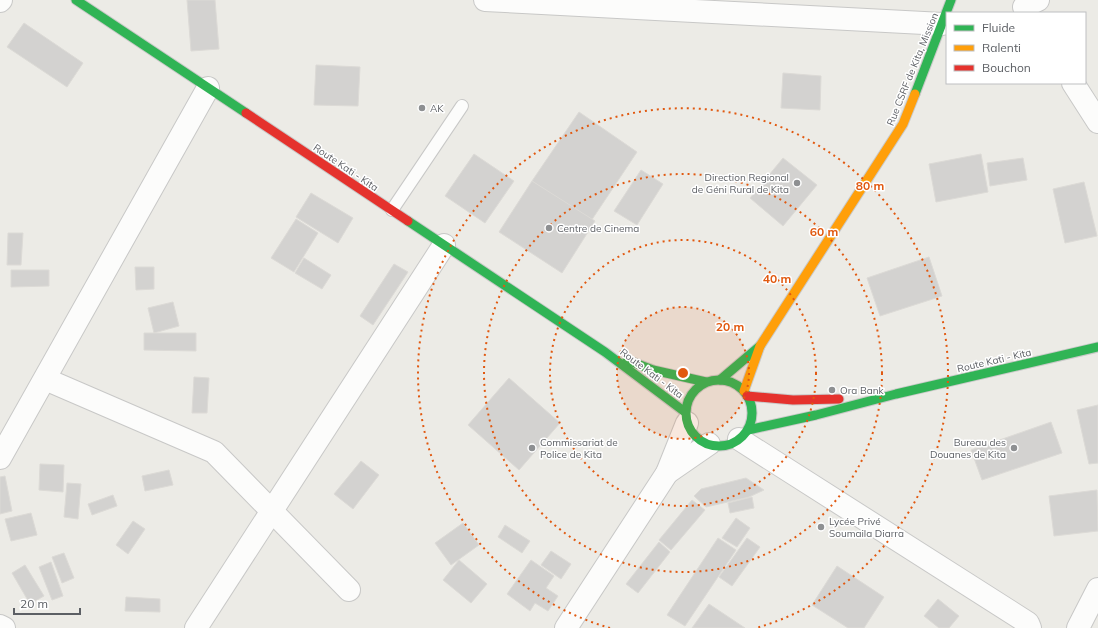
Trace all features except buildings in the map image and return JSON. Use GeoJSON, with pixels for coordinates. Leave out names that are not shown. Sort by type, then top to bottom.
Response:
{"type":"FeatureCollection","features":[{"type":"Feature","properties":{"kind":"main road","name":"Route Kati - Kita"},"geometry":{"type":"LineString","coordinates":[[76,0],[605,352],[686,417],[693,434],[702,442],[714,446],[728,445],[744,434],[896,394],[1098,347]]}},
{"type":"Feature","properties":{"kind":"main road","name":"Rue CSRF de Kita, Mission"},"geometry":{"type":"LineString","coordinates":[[947,12],[951,0]]}},
{"type":"Feature","properties":{"kind":"main road","name":"Rue CSRF de Kita, Mission"},"geometry":{"type":"LineString","coordinates":[[760,346],[903,124],[946,15]]}},
{"type":"Feature","properties":{"kind":"main road"},"geometry":{"type":"LineString","coordinates":[[720,380],[760,346]]}},
{"type":"Feature","properties":{"kind":"main road"},"geometry":{"type":"LineString","coordinates":[[744,434],[752,417],[751,404],[746,394],[760,346]]}},
{"type":"Feature","properties":{"kind":"main road","name":"Route Kati - Kita"},"geometry":{"type":"LineString","coordinates":[[605,352],[653,370],[706,382],[720,380],[733,383],[746,394],[772,400],[818,401],[896,394]]}},
{"type":"Feature","properties":{"kind":"main road","name":"Route Kati - Kita"},"geometry":{"type":"LineString","coordinates":[[686,417],[688,400],[695,390],[706,382]]}},
{"type":"Feature","properties":{"kind":"street"},"geometry":{"type":"LineString","coordinates":[[485,0],[943,24]]}},
{"type":"Feature","properties":{"kind":"street"},"geometry":{"type":"LineString","coordinates":[[1074,84],[1098,122]]}},
{"type":"Feature","properties":{"kind":"street"},"geometry":{"type":"LineString","coordinates":[[3,447],[45,379],[208,88]]}},
{"type":"Feature","properties":{"kind":"street"},"geometry":{"type":"LineString","coordinates":[[196,628],[444,245]]}},
{"type":"Feature","properties":{"kind":"street"},"geometry":{"type":"LineString","coordinates":[[45,379],[214,452],[349,590]]}},
{"type":"Feature","properties":{"kind":"street"},"geometry":{"type":"LineString","coordinates":[[566,628],[667,473],[686,417]]}},
{"type":"Feature","properties":{"kind":"street"},"geometry":{"type":"LineString","coordinates":[[744,434],[1028,623],[1030,628]]}},
{"type":"Feature","properties":{"kind":"street"},"geometry":{"type":"LineString","coordinates":[[667,473],[709,444]]}},
{"type":"Feature","properties":{"kind":"street"},"geometry":{"type":"LineString","coordinates":[[1078,628],[1098,589]]}},
{"type":"Feature","properties":{"kind":"street"},"geometry":{"type":"LineString","coordinates":[[0,626],[4,628]]}},
{"type":"Feature","properties":{"kind":"lane"},"geometry":{"type":"LineString","coordinates":[[392,210],[462,106]]}},
{"type":"Feature","properties":{"kind":"traffic: fast"},"geometry":{"type":"LineString","coordinates":[[76,0],[246,113]]}},
{"type":"Feature","properties":{"kind":"traffic: fast"},"geometry":{"type":"LineString","coordinates":[[946,12],[951,0]]}},
{"type":"Feature","properties":{"kind":"traffic: fast"},"geometry":{"type":"LineString","coordinates":[[915,94],[946,13]]}},
{"type":"Feature","properties":{"kind":"traffic: fast"},"geometry":{"type":"LineString","coordinates":[[408,221],[605,352],[685,412]]}},
{"type":"Feature","properties":{"kind":"traffic: fast"},"geometry":{"type":"LineString","coordinates":[[720,380],[760,346]]}},
{"type":"Feature","properties":{"kind":"traffic: fast"},"geometry":{"type":"LineString","coordinates":[[748,430],[1098,347]]}},
{"type":"Feature","properties":{"kind":"traffic: fast"},"geometry":{"type":"LineString","coordinates":[[627,360],[653,370],[706,382]]}},
{"type":"Feature","properties":{"kind":"traffic: fast"},"geometry":{"type":"LineString","coordinates":[[719,380],[732,383],[742,390],[749,400],[752,413],[749,426],[742,436],[732,443],[719,446],[706,443],[696,436],[689,426],[686,413],[689,400],[696,390],[706,383],[719,380]]}},
{"type":"Feature","properties":{"kind":"traffic: slow"},"geometry":{"type":"LineString","coordinates":[[744,391],[760,346],[903,124],[915,94]]}},
{"type":"Feature","properties":{"kind":"traffic: jam"},"geometry":{"type":"LineString","coordinates":[[246,113],[408,221]]}},
{"type":"Feature","properties":{"kind":"traffic: jam"},"geometry":{"type":"LineString","coordinates":[[747,396],[793,400],[839,399]]}},
{"type":"Feature","properties":{"kind":"place","name":"AK"},"geometry":{"type":"Point","coordinates":[422,108]}},
{"type":"Feature","properties":{"kind":"place","name":"Direction Regional de Géni Rural de Kita"},"geometry":{"type":"Point","coordinates":[797,183]}},
{"type":"Feature","properties":{"kind":"place","name":"Centre de Cinema"},"geometry":{"type":"Point","coordinates":[549,228]}},
{"type":"Feature","properties":{"kind":"place","name":"Ora Bank"},"geometry":{"type":"Point","coordinates":[832,390]}},
{"type":"Feature","properties":{"kind":"place","name":"Commissariat de Police de Kita"},"geometry":{"type":"Point","coordinates":[532,448]}},
{"type":"Feature","properties":{"kind":"place","name":"Bureau des Douanes de Kita"},"geometry":{"type":"Point","coordinates":[1014,448]}},
{"type":"Feature","properties":{"kind":"place","name":"Lycée Privé Soumaila Diarra"},"geometry":{"type":"Point","coordinates":[821,527]}}]}
